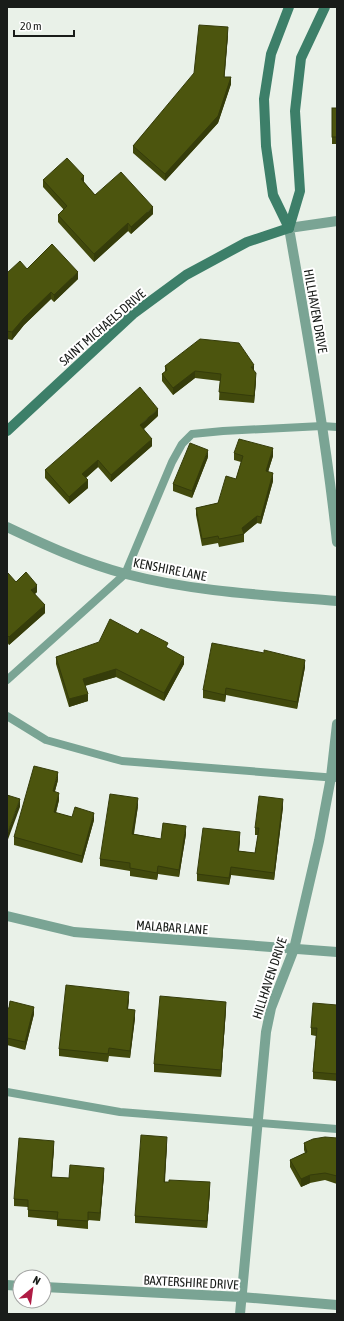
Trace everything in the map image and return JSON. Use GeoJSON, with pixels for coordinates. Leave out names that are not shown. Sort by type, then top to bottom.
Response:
{"type":"FeatureCollection","features":[{"type":"Feature","properties":{"kind":"street","name":"HILLHAVEN DRIVE"},"geometry":{"type":"LineString","coordinates":[[289,7],[271,54],[264,99],[266,146],[273,195],[289,228],[322,426],[332,492],[337,542]]}},
{"type":"Feature","properties":{"kind":"street","name":"HILLHAVEN DRIVE"},"geometry":{"type":"LineString","coordinates":[[289,228],[300,191],[295,111],[301,58],[325,7]]}},
{"type":"Feature","properties":{"kind":"street"},"geometry":{"type":"LineString","coordinates":[[289,228],[337,221]]}},
{"type":"Feature","properties":{"kind":"street","name":"SAINT MICHAELS DRIVE"},"geometry":{"type":"LineString","coordinates":[[7,431],[133,314],[186,275],[247,242],[289,228]]}},
{"type":"Feature","properties":{"kind":"street","name":"KENSHIRE LANE"},"geometry":{"type":"LineString","coordinates":[[7,527],[46,546],[84,561],[149,580],[214,591],[337,601]]}},
{"type":"Feature","properties":{"kind":"street","name":"HILLHAVEN DRIVE"},"geometry":{"type":"LineString","coordinates":[[240,1314],[266,1032],[271,1008],[294,949],[334,778],[337,724]]}},
{"type":"Feature","properties":{"kind":"street","name":"MALABAR LANE"},"geometry":{"type":"LineString","coordinates":[[7,916],[74,932],[337,952]]}},
{"type":"Feature","properties":{"kind":"street","name":"BAXTERSHIRE DRIVE"},"geometry":{"type":"LineString","coordinates":[[52,1287],[241,1297],[337,1304]]}},
{"type":"Feature","properties":{"kind":"lane"},"geometry":{"type":"LineString","coordinates":[[7,680],[125,574],[172,462],[182,444],[192,434],[223,430],[322,426],[337,427]]}},
{"type":"Feature","properties":{"kind":"lane"},"geometry":{"type":"LineString","coordinates":[[7,716],[46,740],[122,761],[334,778]]}},
{"type":"Feature","properties":{"kind":"lane"},"geometry":{"type":"LineString","coordinates":[[7,1092],[120,1112],[337,1129]]}},
{"type":"Feature","properties":{"kind":"building"},"geometry":{"type":"Polygon","coordinates":[[[199,25],[228,27],[224,77],[231,77],[218,116],[165,174],[133,146],[194,73],[199,25]]]}},
{"type":"Feature","properties":{"kind":"building"},"geometry":{"type":"Polygon","coordinates":[[[332,108],[337,108],[337,137],[332,137],[332,108]]]}},
{"type":"Feature","properties":{"kind":"building"},"geometry":{"type":"Polygon","coordinates":[[[67,158],[84,176],[81,179],[95,195],[121,172],[153,207],[131,227],[128,223],[94,254],[58,215],[67,206],[43,180],[67,158]]]}},
{"type":"Feature","properties":{"kind":"building"},"geometry":{"type":"Polygon","coordinates":[[[52,244],[78,272],[54,295],[51,292],[12,332],[7,331],[7,273],[20,261],[27,269],[52,244]]]}},
{"type":"Feature","properties":{"kind":"building"},"geometry":{"type":"Polygon","coordinates":[[[200,339],[239,343],[254,365],[251,367],[256,373],[254,396],[219,392],[221,374],[195,371],[173,388],[162,374],[167,370],[165,366],[200,339]]]}},
{"type":"Feature","properties":{"kind":"building"},"geometry":{"type":"Polygon","coordinates":[[[140,387],[158,409],[140,425],[152,439],[111,475],[98,460],[82,474],[88,480],[69,497],[45,470],[140,387]]]}},
{"type":"Feature","properties":{"kind":"building"},"geometry":{"type":"Polygon","coordinates":[[[239,439],[273,448],[266,471],[273,473],[261,517],[257,516],[242,528],[244,534],[219,539],[218,536],[202,539],[196,508],[218,503],[226,476],[236,479],[243,456],[234,453],[239,439]]]}},
{"type":"Feature","properties":{"kind":"building"},"geometry":{"type":"Polygon","coordinates":[[[190,443],[208,450],[192,491],[173,484],[190,443]]]}},
{"type":"Feature","properties":{"kind":"building"},"geometry":{"type":"Polygon","coordinates":[[[26,572],[37,585],[31,590],[45,605],[9,637],[7,635],[7,574],[8,573],[16,582],[26,572]]]}},
{"type":"Feature","properties":{"kind":"building"},"geometry":{"type":"Polygon","coordinates":[[[110,619],[138,634],[141,629],[168,643],[166,647],[184,657],[164,693],[116,669],[83,679],[88,694],[69,699],[56,657],[99,642],[110,619]]]}},
{"type":"Feature","properties":{"kind":"building"},"geometry":{"type":"Polygon","coordinates":[[[212,643],[264,653],[264,650],[305,660],[297,702],[226,688],[225,695],[203,690],[212,643]]]}},
{"type":"Feature","properties":{"kind":"building"},"geometry":{"type":"Polygon","coordinates":[[[34,766],[58,772],[53,791],[59,793],[54,812],[72,817],[75,807],[94,813],[82,856],[14,837],[34,766]]]}},
{"type":"Feature","properties":{"kind":"building"},"geometry":{"type":"Polygon","coordinates":[[[110,794],[138,798],[132,834],[161,839],[163,823],[186,826],[179,870],[158,866],[157,873],[130,868],[130,863],[100,859],[110,794]]]}},
{"type":"Feature","properties":{"kind":"building"},"geometry":{"type":"Polygon","coordinates":[[[7,795],[20,799],[7,835],[7,795]]]}},
{"type":"Feature","properties":{"kind":"building"},"geometry":{"type":"Polygon","coordinates":[[[259,796],[283,799],[274,873],[231,867],[229,878],[197,874],[203,828],[240,832],[238,851],[255,853],[259,828],[255,828],[259,796]]]}},
{"type":"Feature","properties":{"kind":"building"},"geometry":{"type":"Polygon","coordinates":[[[66,985],[129,992],[127,1009],[135,1010],[130,1051],[109,1048],[108,1054],[59,1049],[66,985]]]}},
{"type":"Feature","properties":{"kind":"building"},"geometry":{"type":"Polygon","coordinates":[[[160,996],[226,1002],[221,1070],[154,1064],[160,996]]]}},
{"type":"Feature","properties":{"kind":"building"},"geometry":{"type":"Polygon","coordinates":[[[10,1001],[34,1007],[25,1042],[7,1038],[7,1008],[9,1008],[10,1001]]]}},
{"type":"Feature","properties":{"kind":"building"},"geometry":{"type":"Polygon","coordinates":[[[313,1003],[337,1005],[337,1074],[313,1072],[317,1028],[311,1028],[313,1003]]]}},
{"type":"Feature","properties":{"kind":"building"},"geometry":{"type":"Polygon","coordinates":[[[141,1135],[167,1137],[164,1182],[169,1182],[169,1180],[210,1182],[207,1221],[135,1216],[141,1135]]]}},
{"type":"Feature","properties":{"kind":"building"},"geometry":{"type":"Polygon","coordinates":[[[325,1137],[337,1138],[337,1176],[325,1173],[310,1175],[301,1179],[290,1160],[307,1152],[304,1143],[313,1139],[325,1137]]]}},
{"type":"Feature","properties":{"kind":"building"},"geometry":{"type":"Polygon","coordinates":[[[19,1138],[54,1141],[51,1177],[69,1178],[70,1165],[104,1168],[100,1213],[88,1212],[88,1221],[57,1219],[58,1212],[28,1210],[28,1200],[14,1199],[19,1138]]]}}]}
